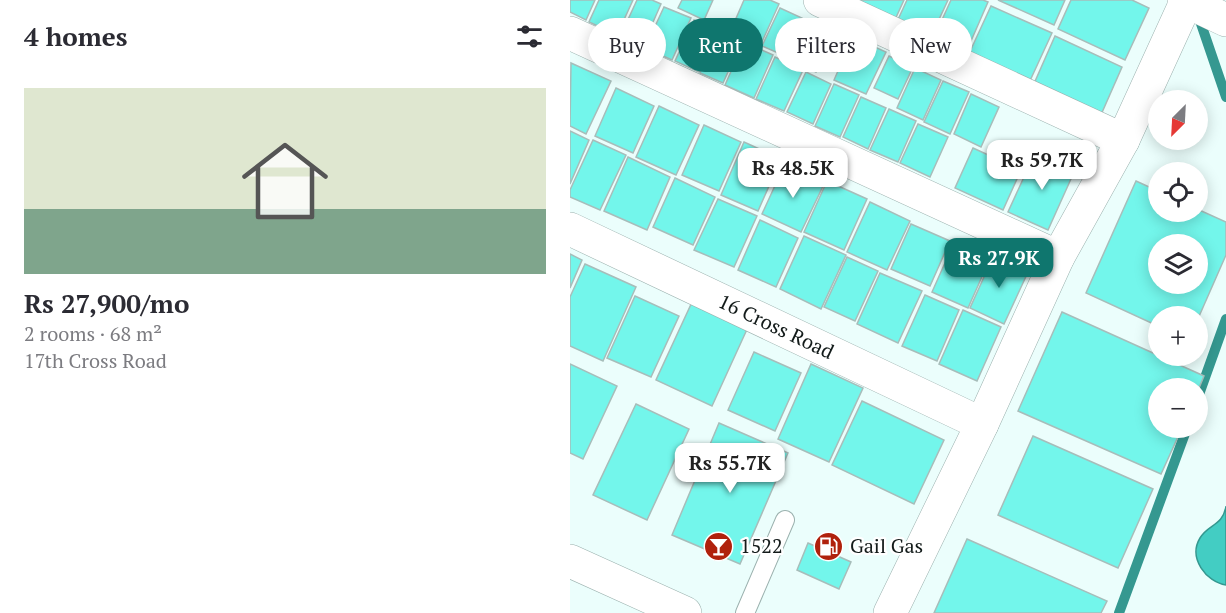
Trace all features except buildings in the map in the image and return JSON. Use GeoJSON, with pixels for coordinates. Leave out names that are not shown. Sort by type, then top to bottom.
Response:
{"type":"FeatureCollection","features":[{"type":"Feature","properties":{"kind":"main road"},"geometry":{"type":"LineString","coordinates":[[820,0],[1123,140]]}},
{"type":"Feature","properties":{"kind":"main road"},"geometry":{"type":"LineString","coordinates":[[890,613],[982,424],[1058,258],[1123,140],[1187,1],[1226,20]]}},
{"type":"Feature","properties":{"kind":"main road"},"geometry":{"type":"LineString","coordinates":[[570,33],[1058,258]]}},
{"type":"Feature","properties":{"kind":"main road","name":"16 Cross Road"},"geometry":{"type":"LineString","coordinates":[[570,229],[982,424]]}},
{"type":"Feature","properties":{"kind":"main road"},"geometry":{"type":"LineString","coordinates":[[570,561],[685,613]]}},
{"type":"Feature","properties":{"kind":"lane"},"geometry":{"type":"LineString","coordinates":[[745,613],[785,520]]}},
{"type":"Feature","properties":{"kind":"water"},"geometry":{"type":"Polygon","coordinates":[[[1226,506],[1226,585],[1206,574],[1201,568],[1196,553],[1203,533],[1219,521],[1226,506]]]}},
{"type":"Feature","properties":{"kind":"waterway"},"geometry":{"type":"LineString","coordinates":[[1198,15],[1226,97]]}},
{"type":"Feature","properties":{"kind":"waterway"},"geometry":{"type":"LineString","coordinates":[[1205,378],[1226,319]]}},
{"type":"Feature","properties":{"kind":"waterway"},"geometry":{"type":"LineString","coordinates":[[1119,613],[1183,438]]}},
{"type":"Feature","properties":{"kind":"place","name":"1522"},"geometry":{"type":"Point","coordinates":[719,546]}},
{"type":"Feature","properties":{"kind":"place","name":"Gail Gas"},"geometry":{"type":"Point","coordinates":[829,546]}}]}
